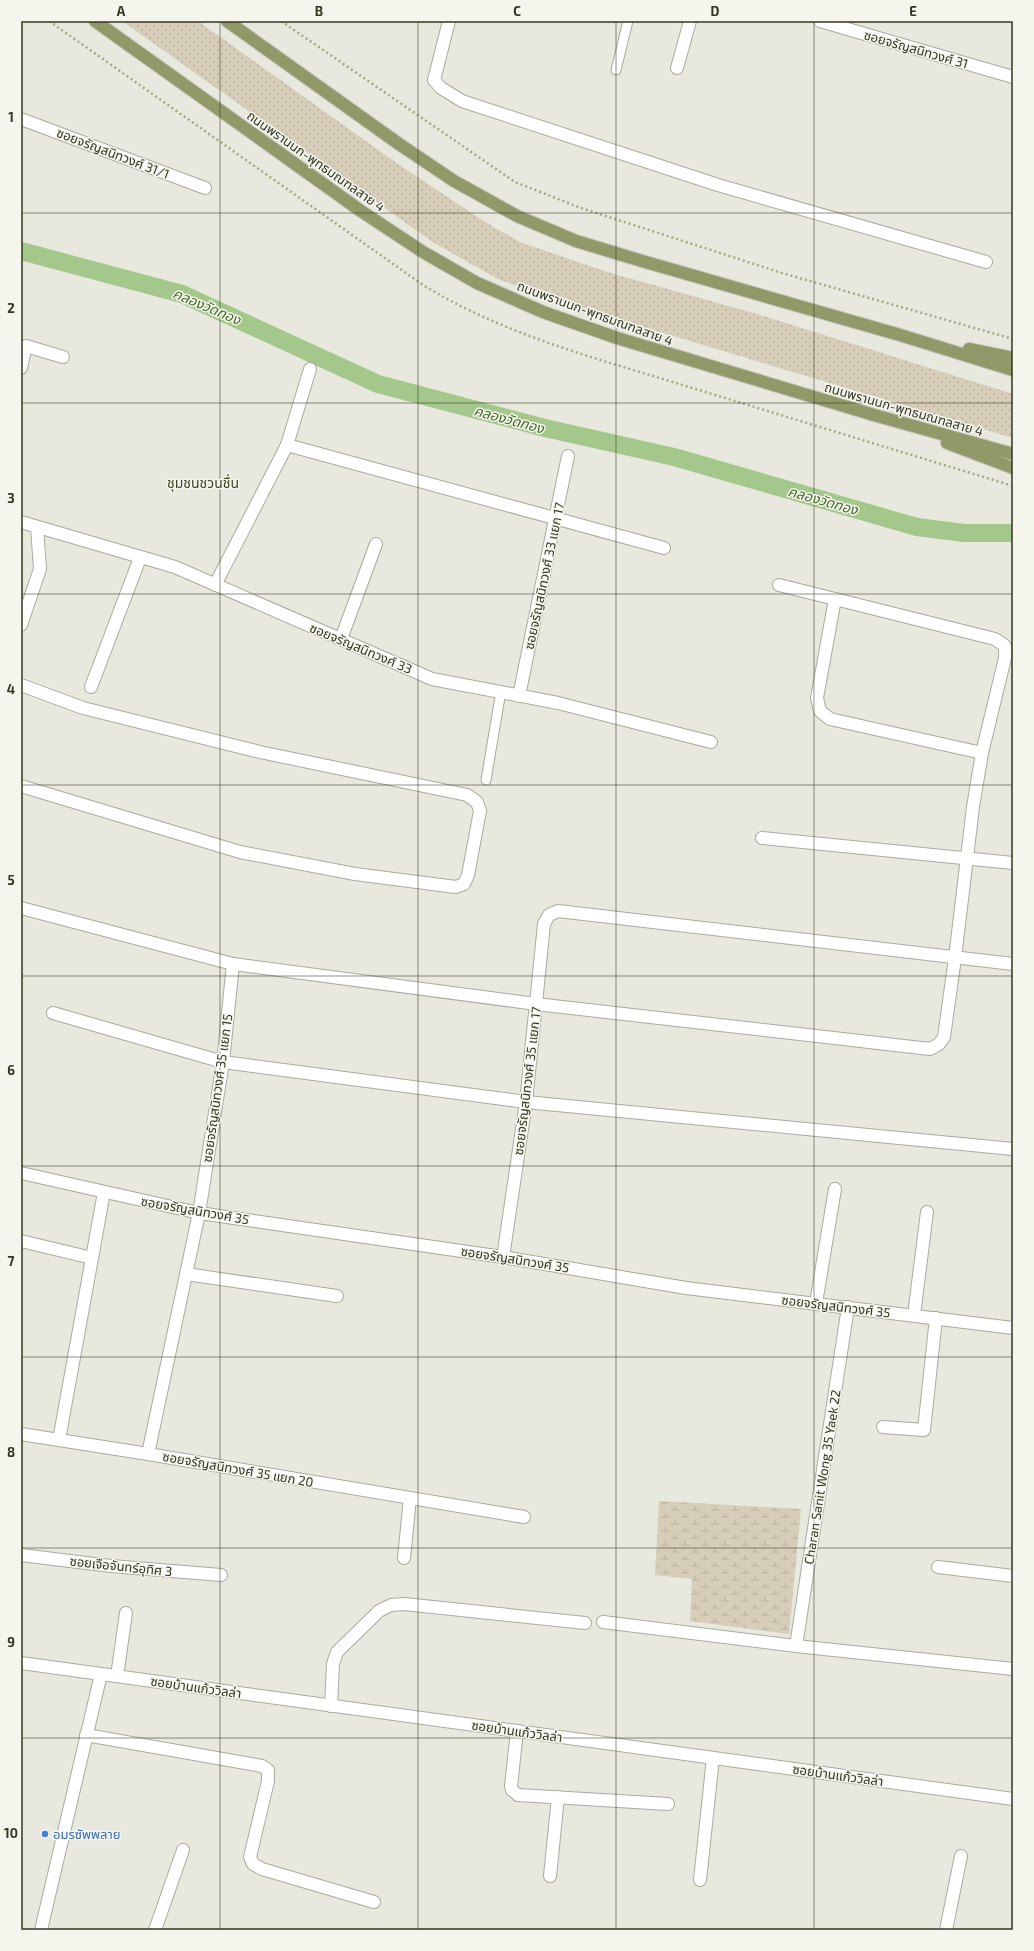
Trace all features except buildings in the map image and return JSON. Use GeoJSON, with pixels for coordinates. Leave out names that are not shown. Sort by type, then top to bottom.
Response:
{"type":"FeatureCollection","features":[{"type":"Feature","properties":{"kind":"main road","name":"ถนนพรานนก-พุทธมณฑลสาย 4"},"geometry":{"type":"LineString","coordinates":[[95,21],[361,211],[424,252],[477,283],[543,312],[617,338],[874,415],[1013,454]]}},
{"type":"Feature","properties":{"kind":"main road"},"geometry":{"type":"LineString","coordinates":[[227,21],[436,168],[517,216],[576,241],[900,335],[1013,370]]}},
{"type":"Feature","properties":{"kind":"main road"},"geometry":{"type":"LineString","coordinates":[[900,335],[1013,358]]}},
{"type":"Feature","properties":{"kind":"main road"},"geometry":{"type":"LineString","coordinates":[[874,415],[1013,468]]}},
{"type":"Feature","properties":{"kind":"street"},"geometry":{"type":"LineString","coordinates":[[449,21],[434,80],[447,92],[462,101],[718,185],[986,262]]}},
{"type":"Feature","properties":{"kind":"street"},"geometry":{"type":"LineString","coordinates":[[677,68],[690,21]]}},
{"type":"Feature","properties":{"kind":"street","name":"ซอยจรัญสนิทวงศ์ 31"},"geometry":{"type":"LineString","coordinates":[[820,21],[1013,77]]}},
{"type":"Feature","properties":{"kind":"street","name":"ซอยจรัญสนิทวงศ์ 31/1"},"geometry":{"type":"LineString","coordinates":[[21,119],[205,188]]}},
{"type":"Feature","properties":{"kind":"street"},"geometry":{"type":"LineString","coordinates":[[21,368],[26,346],[63,357]]}},
{"type":"Feature","properties":{"kind":"street"},"geometry":{"type":"LineString","coordinates":[[215,585],[287,445],[310,369]]}},
{"type":"Feature","properties":{"kind":"street"},"geometry":{"type":"LineString","coordinates":[[287,445],[664,548]]}},
{"type":"Feature","properties":{"kind":"street","name":"ซอยจรัญสนิทวงศ์ 33 แยก 17"},"geometry":{"type":"LineString","coordinates":[[519,696],[568,456]]}},
{"type":"Feature","properties":{"kind":"street","name":"ซอยจรัญสนิทวงศ์ 33"},"geometry":{"type":"LineString","coordinates":[[21,522],[175,567],[432,679],[558,703],[711,742]]}},
{"type":"Feature","properties":{"kind":"street"},"geometry":{"type":"LineString","coordinates":[[21,625],[24,605],[40,569],[37,527]]}},
{"type":"Feature","properties":{"kind":"street"},"geometry":{"type":"LineString","coordinates":[[341,639],[376,544]]}},
{"type":"Feature","properties":{"kind":"street"},"geometry":{"type":"LineString","coordinates":[[91,687],[140,558]]}},
{"type":"Feature","properties":{"kind":"street"},"geometry":{"type":"LineString","coordinates":[[21,908],[233,964],[536,1004],[930,1049],[939,1044],[944,1037],[973,807],[982,753],[1005,658],[1005,646],[995,639],[778,585]]}},
{"type":"Feature","properties":{"kind":"street"},"geometry":{"type":"LineString","coordinates":[[835,599],[817,698],[820,711],[830,719],[982,753]]}},
{"type":"Feature","properties":{"kind":"street"},"geometry":{"type":"LineString","coordinates":[[21,685],[83,708],[114,716],[260,752],[467,795],[478,802],[480,811],[468,875],[464,884],[456,887],[355,874],[240,852],[21,786]]}},
{"type":"Feature","properties":{"kind":"street"},"geometry":{"type":"LineString","coordinates":[[762,838],[966,860],[1013,863]]}},
{"type":"Feature","properties":{"kind":"street","name":"ซอยจรัญสนิทวงศ์ 35 แยก 17"},"geometry":{"type":"LineString","coordinates":[[503,1257],[526,1102],[544,924],[549,915],[558,911],[955,958]]}},
{"type":"Feature","properties":{"kind":"street"},"geometry":{"type":"LineString","coordinates":[[955,958],[1013,964]]}},
{"type":"Feature","properties":{"kind":"street","name":"ซอยจรัญสนิทวงศ์ 35 แยก 15"},"geometry":{"type":"LineString","coordinates":[[199,1212],[223,1062],[233,964]]}},
{"type":"Feature","properties":{"kind":"street"},"geometry":{"type":"LineString","coordinates":[[53,1013],[223,1062],[526,1102],[1013,1149]]}},
{"type":"Feature","properties":{"kind":"street","name":"ซอยจรัญสนิทวงศ์ 35"},"geometry":{"type":"LineString","coordinates":[[21,1173],[199,1212],[503,1257],[686,1288],[1013,1328]]}},
{"type":"Feature","properties":{"kind":"street"},"geometry":{"type":"LineString","coordinates":[[816,1304],[835,1189]]}},
{"type":"Feature","properties":{"kind":"street"},"geometry":{"type":"LineString","coordinates":[[59,1440],[104,1192]]}},
{"type":"Feature","properties":{"kind":"street","name":"ซอยจรัญสนิทวงศ์ 35 แยก 20"},"geometry":{"type":"LineString","coordinates":[[199,1212],[148,1454],[524,1517]]}},
{"type":"Feature","properties":{"kind":"street"},"geometry":{"type":"LineString","coordinates":[[914,1315],[927,1212]]}},
{"type":"Feature","properties":{"kind":"street"},"geometry":{"type":"LineString","coordinates":[[21,1241],[92,1258]]}},
{"type":"Feature","properties":{"kind":"street"},"geometry":{"type":"LineString","coordinates":[[186,1274],[337,1296]]}},
{"type":"Feature","properties":{"kind":"street","name":"Charan Sanit Wong 35 Yaek 22"},"geometry":{"type":"LineString","coordinates":[[796,1646],[848,1307]]}},
{"type":"Feature","properties":{"kind":"street"},"geometry":{"type":"LineString","coordinates":[[883,1426],[924,1430],[936,1318]]}},
{"type":"Feature","properties":{"kind":"street"},"geometry":{"type":"LineString","coordinates":[[21,1434],[148,1454]]}},
{"type":"Feature","properties":{"kind":"street"},"geometry":{"type":"LineString","coordinates":[[404,1558],[410,1498]]}},
{"type":"Feature","properties":{"kind":"street","name":"ซอยเจือจันทร์อุทิศ 3"},"geometry":{"type":"LineString","coordinates":[[21,1555],[111,1566],[221,1575]]}},
{"type":"Feature","properties":{"kind":"street"},"geometry":{"type":"LineString","coordinates":[[938,1567],[1013,1576]]}},
{"type":"Feature","properties":{"kind":"street"},"geometry":{"type":"LineString","coordinates":[[331,1706],[334,1664],[337,1652],[379,1611],[391,1604],[404,1604],[585,1623]]}},
{"type":"Feature","properties":{"kind":"street"},"geometry":{"type":"LineString","coordinates":[[117,1676],[126,1613]]}},
{"type":"Feature","properties":{"kind":"street"},"geometry":{"type":"LineString","coordinates":[[603,1622],[796,1646],[1013,1669]]}},
{"type":"Feature","properties":{"kind":"street","name":"ซอยบ้านแก้ววิลล่า"},"geometry":{"type":"LineString","coordinates":[[21,1663],[1013,1800]]}},
{"type":"Feature","properties":{"kind":"street"},"geometry":{"type":"LineString","coordinates":[[41,1930],[101,1674]]}},
{"type":"Feature","properties":{"kind":"street"},"geometry":{"type":"LineString","coordinates":[[517,1731],[511,1786],[512,1790],[518,1794],[668,1804]]}},
{"type":"Feature","properties":{"kind":"street"},"geometry":{"type":"LineString","coordinates":[[86,1735],[262,1766],[268,1770],[268,1781],[250,1857],[253,1864],[262,1869],[374,1902]]}},
{"type":"Feature","properties":{"kind":"street"},"geometry":{"type":"LineString","coordinates":[[700,1880],[713,1758]]}},
{"type":"Feature","properties":{"kind":"street"},"geometry":{"type":"LineString","coordinates":[[550,1876],[558,1797]]}},
{"type":"Feature","properties":{"kind":"street"},"geometry":{"type":"LineString","coordinates":[[155,1930],[183,1850]]}},
{"type":"Feature","properties":{"kind":"street"},"geometry":{"type":"LineString","coordinates":[[946,1930],[961,1856]]}},
{"type":"Feature","properties":{"kind":"lane"},"geometry":{"type":"LineString","coordinates":[[616,70],[628,21]]}},
{"type":"Feature","properties":{"kind":"lane"},"geometry":{"type":"LineString","coordinates":[[486,780],[501,691]]}},
{"type":"Feature","properties":{"kind":"path"},"geometry":{"type":"LineString","coordinates":[[280,21],[515,182],[581,208],[782,273],[1013,339]]}},
{"type":"Feature","properties":{"kind":"green space"},"geometry":{"type":"Polygon","coordinates":[[[122,21],[198,21],[398,164],[485,222],[520,242],[607,272],[757,314],[1013,394],[1013,438],[610,317],[500,280],[434,243],[122,21]]]}},
{"type":"Feature","properties":{"kind":"green space"},"geometry":{"type":"Polygon","coordinates":[[[659,1501],[801,1509],[789,1634],[690,1621],[692,1579],[655,1575],[659,1501]]]}},
{"type":"Feature","properties":{"kind":"waterway","name":"คลองวัดทอง"},"geometry":{"type":"LineString","coordinates":[[21,251],[182,294],[378,384],[545,428],[674,457],[917,527],[964,533],[1013,533]]}},
{"type":"Feature","properties":{"kind":"place","name":"อมรซัพพลาย"},"geometry":{"type":"Point","coordinates":[45,1834]}},
{"type":"Feature","properties":{"kind":"district","name":"ชุมชนชวนชื่น"},"geometry":{"type":"Point","coordinates":[203,482]}}]}
